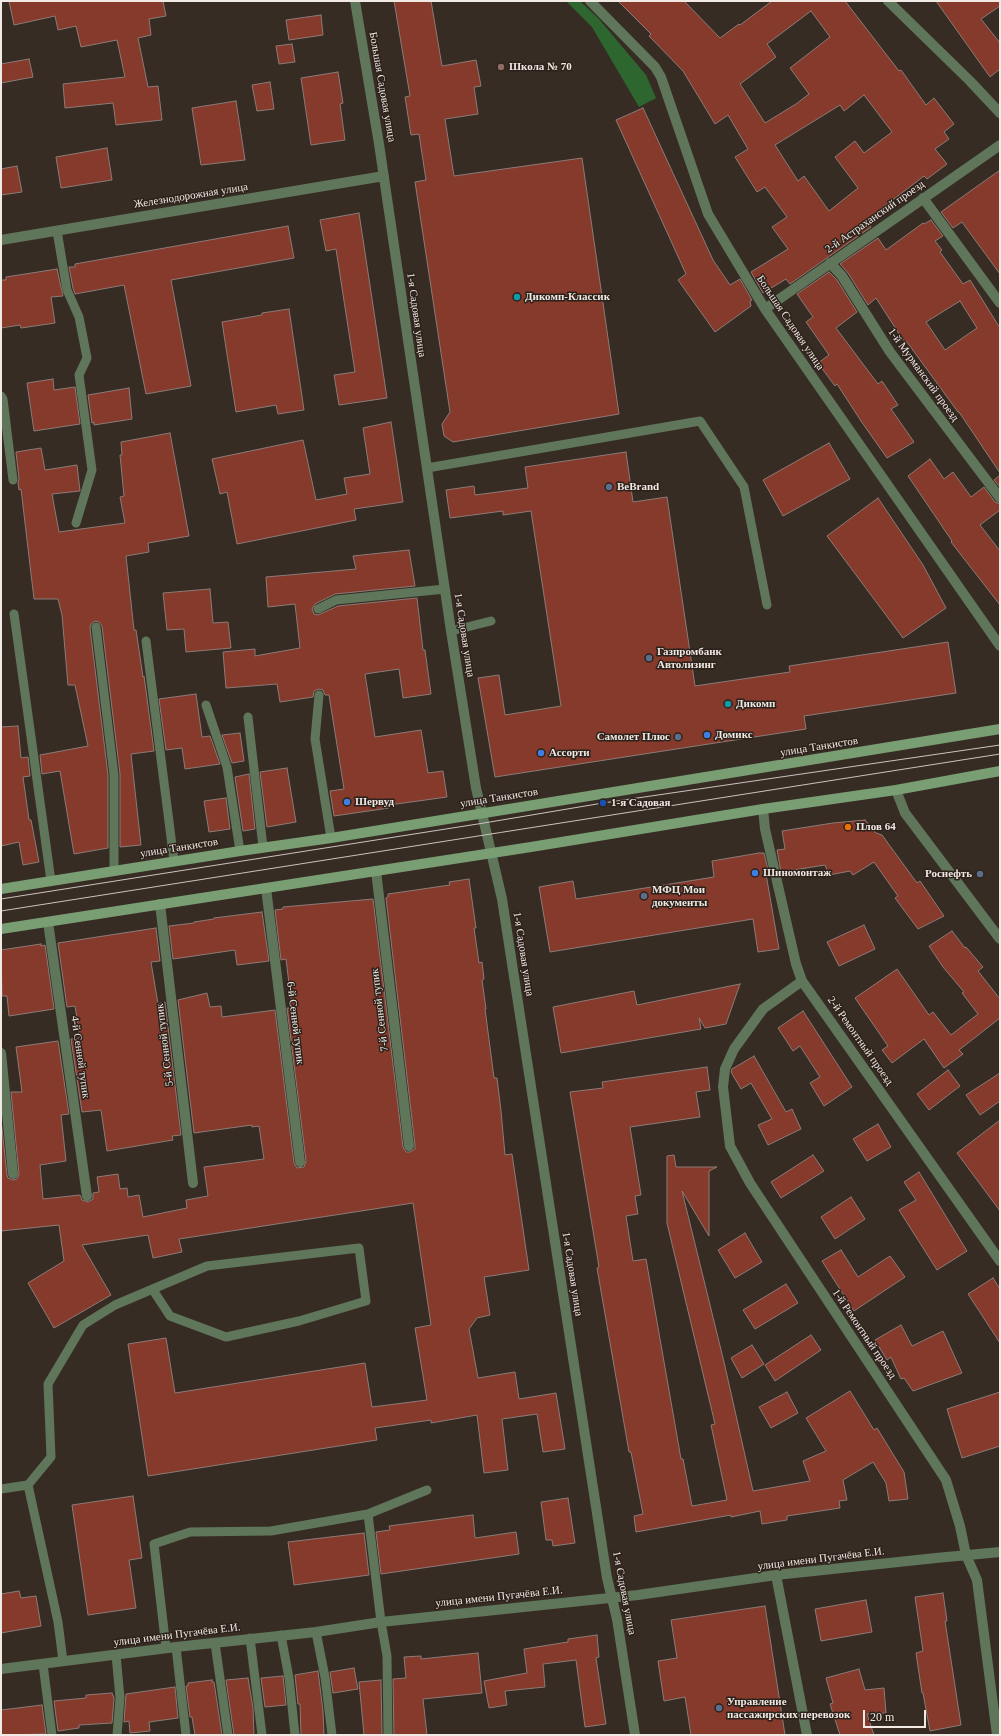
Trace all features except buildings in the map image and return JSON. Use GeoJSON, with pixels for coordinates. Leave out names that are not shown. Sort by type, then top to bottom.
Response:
{"type":"FeatureCollection","features":[{"type":"Feature","properties":{"kind":"main road","name":"улица Танкистов"},"geometry":{"type":"LineString","coordinates":[[1,889],[263,847],[331,838],[1000,729]]}},
{"type":"Feature","properties":{"kind":"main road"},"geometry":{"type":"LineString","coordinates":[[1,929],[492,853],[763,809],[896,790],[1000,771]]}},
{"type":"Feature","properties":{"kind":"street","name":"Большая Садовая улица"},"geometry":{"type":"LineString","coordinates":[[355,1],[384,176]]}},
{"type":"Feature","properties":{"kind":"street","name":"Большая Садовая улица"},"geometry":{"type":"LineString","coordinates":[[590,1],[655,67],[661,76],[708,214],[765,309],[1000,646]]}},
{"type":"Feature","properties":{"kind":"street"},"geometry":{"type":"LineString","coordinates":[[888,1],[970,81],[1000,114]]}},
{"type":"Feature","properties":{"kind":"street","name":"2-й Астраханский проезд"},"geometry":{"type":"LineString","coordinates":[[765,309],[1000,145]]}},
{"type":"Feature","properties":{"kind":"street","name":"Железнодорожная улица"},"geometry":{"type":"LineString","coordinates":[[1,240],[384,176]]}},
{"type":"Feature","properties":{"kind":"street","name":"1-я Садовая улица"},"geometry":{"type":"LineString","coordinates":[[384,176],[451,631],[476,788],[502,899],[606,1570],[617,1619],[635,1735]]}},
{"type":"Feature","properties":{"kind":"street"},"geometry":{"type":"LineString","coordinates":[[923,198],[1000,303]]}},
{"type":"Feature","properties":{"kind":"street","name":"1-й Мурманский проезд"},"geometry":{"type":"LineString","coordinates":[[830,263],[842,276],[890,352],[1000,498]]}},
{"type":"Feature","properties":{"kind":"street"},"geometry":{"type":"LineString","coordinates":[[896,790],[905,813],[1000,939]]}},
{"type":"Feature","properties":{"kind":"street","name":"2-й Ремонтный проезд"},"geometry":{"type":"LineString","coordinates":[[763,809],[765,828],[796,964],[802,981],[1000,1261]]}},
{"type":"Feature","properties":{"kind":"street","name":"7-й Сенной тупик"},"geometry":{"type":"LineString","coordinates":[[376,871],[409,1146]]}},
{"type":"Feature","properties":{"kind":"street","name":"6-й Сенной тупик"},"geometry":{"type":"LineString","coordinates":[[266,888],[300,1162]]}},
{"type":"Feature","properties":{"kind":"street","name":"5-й Сенной тупик"},"geometry":{"type":"LineString","coordinates":[[160,904],[193,1183]]}},
{"type":"Feature","properties":{"kind":"street","name":"4-й Сенной тупик"},"geometry":{"type":"LineString","coordinates":[[48,922],[87,1196]]}},
{"type":"Feature","properties":{"kind":"street","name":"1-й Ремонтный проезд"},"geometry":{"type":"LineString","coordinates":[[802,981],[763,1009],[734,1049],[725,1069],[723,1087],[730,1146],[750,1183],[946,1480],[960,1526],[966,1555],[977,1580],[997,1735]]}},
{"type":"Feature","properties":{"kind":"street"},"geometry":{"type":"LineString","coordinates":[[1,1054],[13,1174]]}},
{"type":"Feature","properties":{"kind":"street","name":"улица имени Пугачёва Е.И."},"geometry":{"type":"LineString","coordinates":[[1,1669],[250,1638],[316,1632],[381,1622],[612,1598],[776,1576],[1000,1552]]}},
{"type":"Feature","properties":{"kind":"street"},"geometry":{"type":"LineString","coordinates":[[776,1576],[807,1735]]}},
{"type":"Feature","properties":{"kind":"lane"},"geometry":{"type":"LineString","coordinates":[[57,231],[67,290],[79,317],[87,358],[79,375],[92,470],[76,523]]}},
{"type":"Feature","properties":{"kind":"lane"},"geometry":{"type":"LineString","coordinates":[[1,396],[3,399],[13,480]]}},
{"type":"Feature","properties":{"kind":"lane"},"geometry":{"type":"LineString","coordinates":[[427,468],[700,421],[744,487],[767,605]]}},
{"type":"Feature","properties":{"kind":"lane"},"geometry":{"type":"LineString","coordinates":[[318,609],[336,600],[445,589]]}},
{"type":"Feature","properties":{"kind":"lane"},"geometry":{"type":"LineString","coordinates":[[14,614],[51,881]]}},
{"type":"Feature","properties":{"kind":"lane"},"geometry":{"type":"LineString","coordinates":[[451,631],[491,621]]}},
{"type":"Feature","properties":{"kind":"lane"},"geometry":{"type":"LineString","coordinates":[[96,627],[114,775],[114,871]]}},
{"type":"Feature","properties":{"kind":"lane"},"geometry":{"type":"LineString","coordinates":[[146,641],[174,861]]}},
{"type":"Feature","properties":{"kind":"lane"},"geometry":{"type":"LineString","coordinates":[[319,695],[315,739],[331,838]]}},
{"type":"Feature","properties":{"kind":"lane"},"geometry":{"type":"LineString","coordinates":[[206,704],[227,767],[240,851]]}},
{"type":"Feature","properties":{"kind":"lane"},"geometry":{"type":"LineString","coordinates":[[248,717],[263,847]]}},
{"type":"Feature","properties":{"kind":"lane"},"geometry":{"type":"LineString","coordinates":[[1,1489],[28,1485],[51,1457],[48,1384],[83,1325],[115,1305],[207,1266],[359,1248],[366,1301],[299,1321],[226,1336],[170,1316],[153,1290]]}},
{"type":"Feature","properties":{"kind":"lane"},"geometry":{"type":"LineString","coordinates":[[28,1485],[58,1622],[63,1661]]}},
{"type":"Feature","properties":{"kind":"lane"},"geometry":{"type":"LineString","coordinates":[[186,1735],[154,1544],[190,1532],[270,1531],[368,1514],[427,1490]]}},
{"type":"Feature","properties":{"kind":"lane"},"geometry":{"type":"LineString","coordinates":[[368,1514],[381,1622],[387,1656],[388,1735]]}},
{"type":"Feature","properties":{"kind":"lane"},"geometry":{"type":"LineString","coordinates":[[316,1632],[325,1677],[332,1735]]}},
{"type":"Feature","properties":{"kind":"lane"},"geometry":{"type":"LineString","coordinates":[[282,1635],[289,1678],[295,1735]]}},
{"type":"Feature","properties":{"kind":"lane"},"geometry":{"type":"LineString","coordinates":[[250,1638],[262,1735]]}},
{"type":"Feature","properties":{"kind":"lane"},"geometry":{"type":"LineString","coordinates":[[215,1643],[228,1735]]}},
{"type":"Feature","properties":{"kind":"lane"},"geometry":{"type":"LineString","coordinates":[[116,1655],[120,1698],[117,1735]]}},
{"type":"Feature","properties":{"kind":"lane"},"geometry":{"type":"LineString","coordinates":[[43,1664],[52,1735]]}},
{"type":"Feature","properties":{"kind":"green space"},"geometry":{"type":"Polygon","coordinates":[[[566,1],[580,1],[599,19],[646,75],[656,98],[639,107],[592,27],[566,1]]]}},
{"type":"Feature","properties":{"kind":"tram line"},"geometry":{"type":"LineString","coordinates":[[1,899],[603,803],[1000,745]]}},
{"type":"Feature","properties":{"kind":"tram line"},"geometry":{"type":"LineString","coordinates":[[1,911],[1000,754]]}},
{"type":"Feature","properties":{"kind":"place","name":"Школа № 70"},"geometry":{"type":"Point","coordinates":[501,67]}},
{"type":"Feature","properties":{"kind":"place","name":"Дикомп-Классик"},"geometry":{"type":"Point","coordinates":[517,297]}},
{"type":"Feature","properties":{"kind":"place","name":"BeBrand"},"geometry":{"type":"Point","coordinates":[609,487]}},
{"type":"Feature","properties":{"kind":"place","name":"Газпромбанк Автолизинг"},"geometry":{"type":"Point","coordinates":[649,658]}},
{"type":"Feature","properties":{"kind":"place","name":"Дикомп"},"geometry":{"type":"Point","coordinates":[728,704]}},
{"type":"Feature","properties":{"kind":"place","name":"Домикс"},"geometry":{"type":"Point","coordinates":[707,735]}},
{"type":"Feature","properties":{"kind":"place","name":"Самолет Плюс"},"geometry":{"type":"Point","coordinates":[678,737]}},
{"type":"Feature","properties":{"kind":"place","name":"Ассорти"},"geometry":{"type":"Point","coordinates":[541,753]}},
{"type":"Feature","properties":{"kind":"place","name":"Шервуд"},"geometry":{"type":"Point","coordinates":[347,802]}},
{"type":"Feature","properties":{"kind":"place","name":"1-я Садовая"},"geometry":{"type":"Point","coordinates":[603,803]}},
{"type":"Feature","properties":{"kind":"place","name":"Плов 64"},"geometry":{"type":"Point","coordinates":[848,827]}},
{"type":"Feature","properties":{"kind":"place","name":"Шиномонтаж"},"geometry":{"type":"Point","coordinates":[755,873]}},
{"type":"Feature","properties":{"kind":"place","name":"Роснефть"},"geometry":{"type":"Point","coordinates":[980,874]}},
{"type":"Feature","properties":{"kind":"place","name":"МФЦ Мои документы"},"geometry":{"type":"Point","coordinates":[644,896]}},
{"type":"Feature","properties":{"kind":"place","name":"Управление пассажирских перевозок"},"geometry":{"type":"Point","coordinates":[719,1708]}}]}
